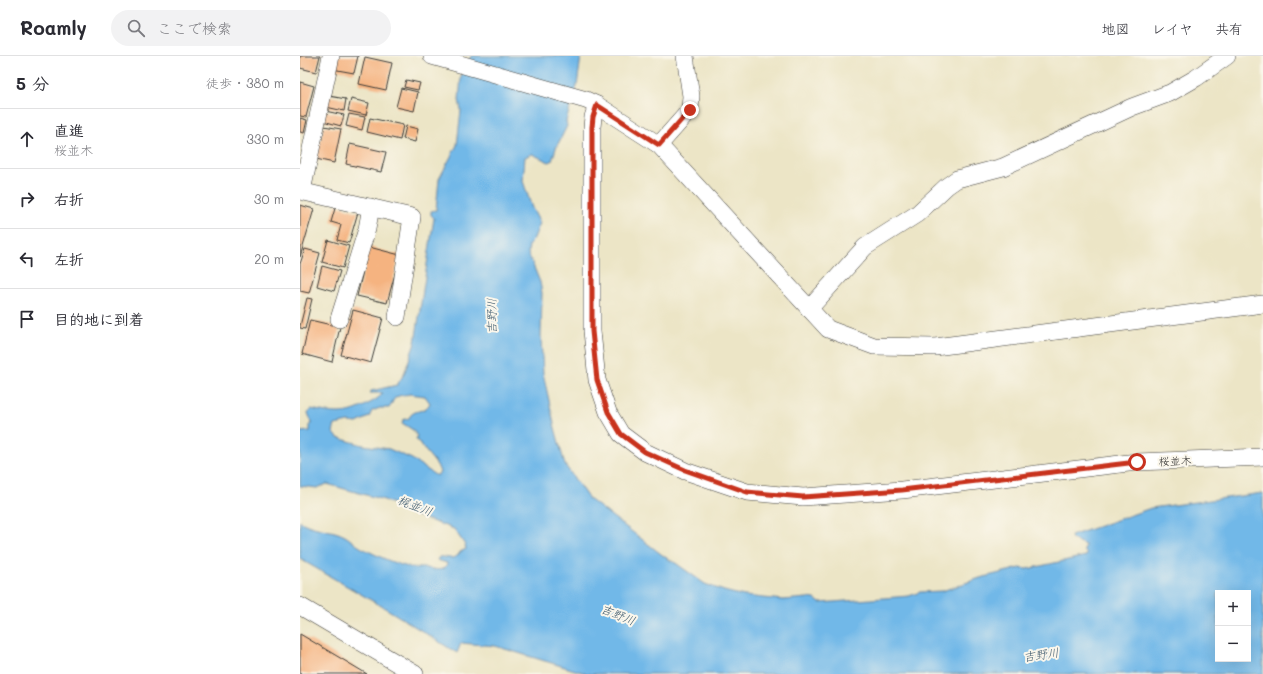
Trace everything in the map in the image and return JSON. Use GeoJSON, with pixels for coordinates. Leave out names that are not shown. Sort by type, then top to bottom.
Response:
{"type":"FeatureCollection","features":[{"type":"Feature","properties":{"kind":"street"},"geometry":{"type":"LineString","coordinates":[[331,56],[301,191],[412,217],[397,317]]}},
{"type":"Feature","properties":{"kind":"street"},"geometry":{"type":"LineString","coordinates":[[432,56],[591,102],[659,145],[828,329],[874,346],[935,347],[1263,304]]}},
{"type":"Feature","properties":{"kind":"street"},"geometry":{"type":"LineString","coordinates":[[659,145],[690,110],[691,96],[685,56]]}},
{"type":"Feature","properties":{"kind":"street"},"geometry":{"type":"LineString","coordinates":[[809,309],[865,247],[917,214],[947,186],[957,179],[1003,167],[1132,107],[1170,93],[1196,78],[1227,56]]}},
{"type":"Feature","properties":{"kind":"street","name":"桜並木"},"geometry":{"type":"LineString","coordinates":[[591,102],[593,117],[592,331],[597,380],[608,412],[621,434],[645,452],[685,470],[747,492],[803,497],[902,490],[1137,462],[1263,457]]}},
{"type":"Feature","properties":{"kind":"street"},"geometry":{"type":"LineString","coordinates":[[339,319],[367,229],[371,207]]}},
{"type":"Feature","properties":{"kind":"street"},"geometry":{"type":"LineString","coordinates":[[300,606],[415,674]]}},
{"type":"Feature","properties":{"kind":"water"},"geometry":{"type":"Polygon","coordinates":[[[471,56],[581,56],[577,86],[566,121],[567,126],[556,148],[552,161],[549,162],[532,154],[525,157],[523,181],[532,208],[540,223],[534,238],[529,245],[528,253],[540,282],[542,293],[541,338],[543,373],[565,465],[588,498],[665,557],[705,584],[744,596],[783,600],[807,598],[815,599],[820,603],[909,596],[920,592],[942,591],[980,578],[1020,568],[1027,569],[1086,556],[1087,554],[1084,551],[1085,545],[1072,539],[1071,536],[1151,508],[1263,493],[1263,674],[588,674],[495,646],[461,643],[457,653],[390,611],[300,559],[300,521],[309,526],[341,534],[374,554],[407,567],[442,569],[447,563],[437,560],[439,557],[453,558],[466,549],[465,545],[454,529],[406,512],[398,506],[384,500],[327,484],[317,488],[300,486],[300,432],[310,431],[310,424],[312,423],[308,413],[311,409],[334,413],[353,411],[372,402],[383,393],[370,393],[371,391],[397,385],[404,374],[415,343],[434,218],[431,215],[431,211],[436,210],[439,179],[457,145],[461,110],[459,100],[461,77],[471,56]],[[410,394],[396,397],[389,408],[380,408],[372,411],[369,417],[357,423],[348,422],[335,425],[333,432],[338,438],[363,445],[389,449],[412,459],[435,475],[438,475],[440,472],[437,465],[416,439],[417,436],[413,430],[402,423],[403,420],[409,418],[413,413],[425,409],[428,406],[430,403],[425,396],[410,394]]]}},
{"type":"Feature","properties":{"kind":"building"},"geometry":{"type":"Polygon","coordinates":[[[300,56],[320,56],[316,72],[300,68],[300,56]]]}},
{"type":"Feature","properties":{"kind":"building"},"geometry":{"type":"Polygon","coordinates":[[[335,56],[358,56],[354,73],[332,69],[335,56]]]}},
{"type":"Feature","properties":{"kind":"building"},"geometry":{"type":"Polygon","coordinates":[[[365,57],[392,63],[386,90],[359,84],[365,57]]]}},
{"type":"Feature","properties":{"kind":"building"},"geometry":{"type":"Polygon","coordinates":[[[406,80],[420,83],[418,90],[404,87],[406,80]]]}},
{"type":"Feature","properties":{"kind":"building"},"geometry":{"type":"Polygon","coordinates":[[[300,82],[314,86],[306,117],[300,116],[300,82]]]}},
{"type":"Feature","properties":{"kind":"building"},"geometry":{"type":"Polygon","coordinates":[[[401,88],[418,92],[414,111],[396,107],[401,88]]]}},
{"type":"Feature","properties":{"kind":"building"},"geometry":{"type":"Polygon","coordinates":[[[329,96],[346,99],[344,111],[326,107],[329,96]]]}},
{"type":"Feature","properties":{"kind":"building"},"geometry":{"type":"Polygon","coordinates":[[[351,99],[369,103],[366,115],[348,111],[351,99]]]}},
{"type":"Feature","properties":{"kind":"building"},"geometry":{"type":"Polygon","coordinates":[[[325,111],[344,115],[341,126],[323,121],[325,111]]]}},
{"type":"Feature","properties":{"kind":"building"},"geometry":{"type":"Polygon","coordinates":[[[349,114],[365,117],[362,130],[346,126],[349,114]]]}},
{"type":"Feature","properties":{"kind":"building"},"geometry":{"type":"Polygon","coordinates":[[[300,118],[307,120],[304,133],[300,132],[300,118]]]}},
{"type":"Feature","properties":{"kind":"building"},"geometry":{"type":"Polygon","coordinates":[[[370,118],[403,125],[400,140],[367,132],[370,118]]]}},
{"type":"Feature","properties":{"kind":"building"},"geometry":{"type":"Polygon","coordinates":[[[324,126],[341,129],[334,163],[316,159],[324,126]]]}},
{"type":"Feature","properties":{"kind":"building"},"geometry":{"type":"Polygon","coordinates":[[[406,126],[418,129],[415,142],[403,139],[406,126]]]}},
{"type":"Feature","properties":{"kind":"building"},"geometry":{"type":"Polygon","coordinates":[[[350,144],[386,152],[381,172],[346,164],[350,144]]]}},
{"type":"Feature","properties":{"kind":"building"},"geometry":{"type":"Polygon","coordinates":[[[300,205],[314,209],[300,257],[300,205]]]}},
{"type":"Feature","properties":{"kind":"building"},"geometry":{"type":"Polygon","coordinates":[[[336,205],[358,212],[349,243],[337,240],[341,225],[331,222],[336,205]]]}},
{"type":"Feature","properties":{"kind":"building"},"geometry":{"type":"Polygon","coordinates":[[[328,240],[349,246],[343,268],[322,262],[328,240]]]}},
{"type":"Feature","properties":{"kind":"building"},"geometry":{"type":"Polygon","coordinates":[[[369,247],[400,255],[387,303],[357,296],[369,247]]]}},
{"type":"Feature","properties":{"kind":"building"},"geometry":{"type":"Polygon","coordinates":[[[305,249],[320,253],[309,293],[300,291],[300,264],[305,249]]]}},
{"type":"Feature","properties":{"kind":"building"},"geometry":{"type":"Polygon","coordinates":[[[322,266],[340,271],[334,291],[317,286],[322,266]]]}},
{"type":"Feature","properties":{"kind":"building"},"geometry":{"type":"Polygon","coordinates":[[[307,298],[312,299],[305,329],[300,328],[300,326],[307,298]]]}},
{"type":"Feature","properties":{"kind":"building"},"geometry":{"type":"Polygon","coordinates":[[[353,310],[383,318],[371,363],[341,355],[353,310]]]}},
{"type":"Feature","properties":{"kind":"building"},"geometry":{"type":"Polygon","coordinates":[[[310,320],[340,327],[332,362],[302,354],[310,320]]]}},
{"type":"Feature","properties":{"kind":"building"},"geometry":{"type":"Polygon","coordinates":[[[300,634],[367,674],[300,674],[300,634]]]}},
{"type":"Feature","properties":{"kind":"route"},"geometry":{"type":"LineString","coordinates":[[690,110],[659,145],[597,105],[593,117],[592,331],[597,380],[608,412],[621,434],[645,452],[685,470],[747,492],[803,497],[902,490],[1137,462]]}},
{"type":"Feature","properties":{"kind":"water label","name":"吉野川"},"geometry":{"type":"Point","coordinates":[492,316]}},
{"type":"Feature","properties":{"kind":"water label","name":"梶並川"},"geometry":{"type":"Point","coordinates":[415,506]}},
{"type":"Feature","properties":{"kind":"water label","name":"吉野川"},"geometry":{"type":"Point","coordinates":[618,615]}},
{"type":"Feature","properties":{"kind":"water label","name":"吉野川"},"geometry":{"type":"Point","coordinates":[1041,655]}}]}
